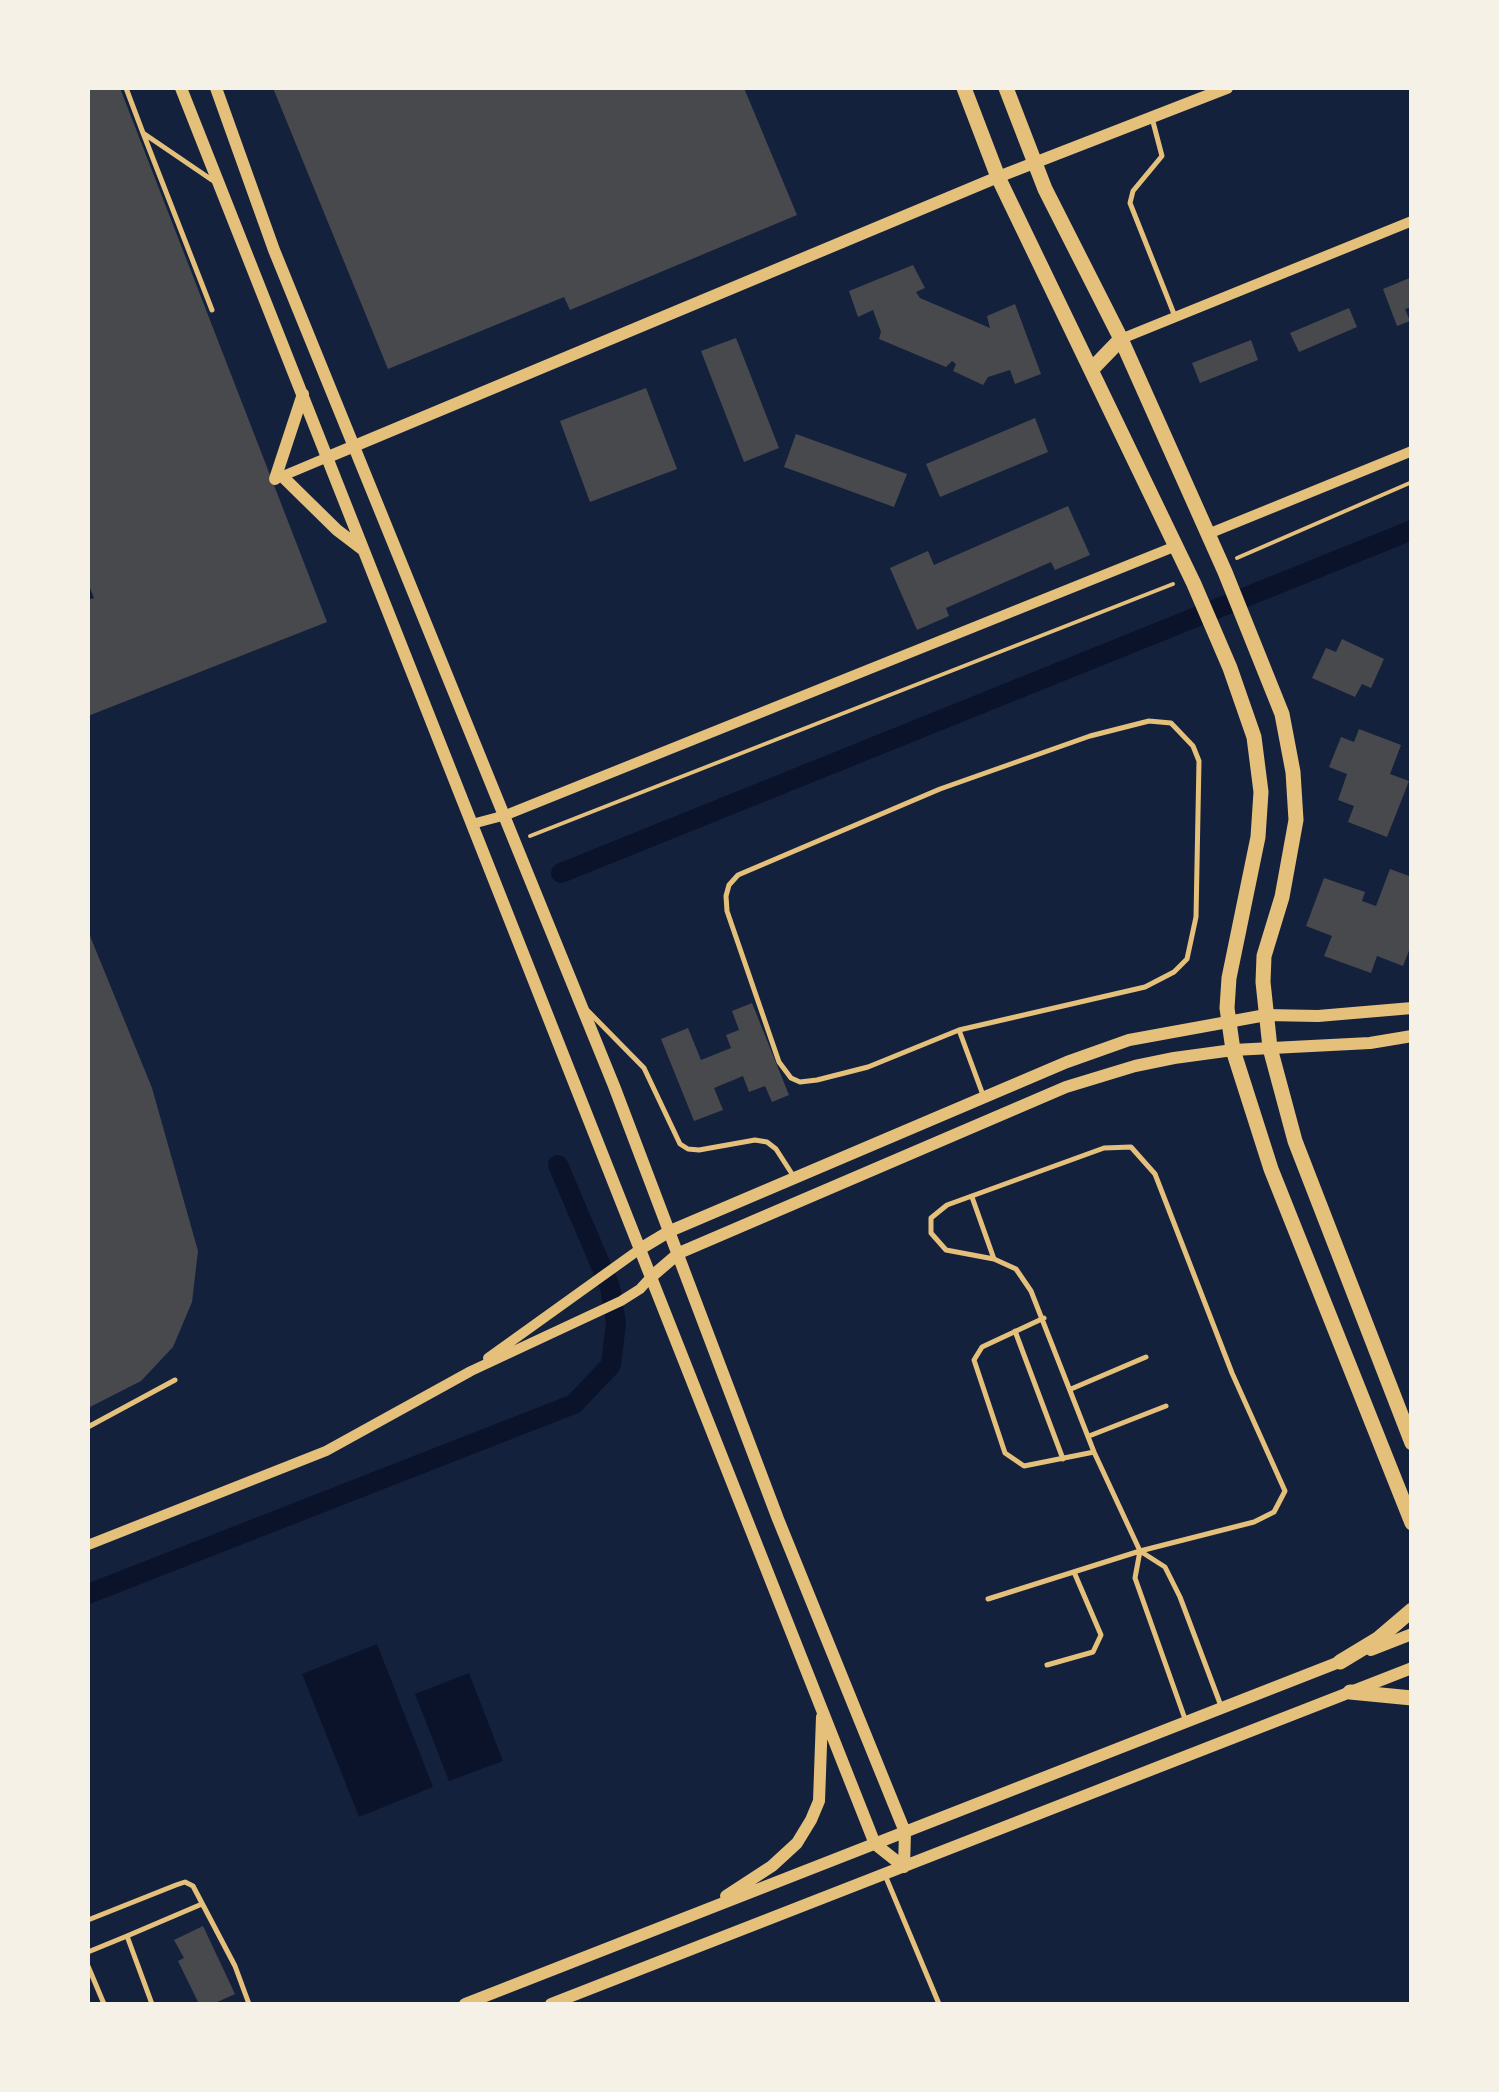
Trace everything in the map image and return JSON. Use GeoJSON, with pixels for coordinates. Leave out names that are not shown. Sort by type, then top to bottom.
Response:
{"type":"FeatureCollection","features":[{"type":"Feature","properties":{"kind":"main road"},"geometry":{"type":"LineString","coordinates":[[964,88],[998,177],[1194,584],[1230,668],[1254,738],[1261,792],[1258,837],[1231,961],[1229,1020],[1233,1050],[1271,1169],[1412,1522]]}},
{"type":"Feature","properties":{"kind":"main road"},"geometry":{"type":"LineString","coordinates":[[1006,88],[1045,189],[1121,339],[1225,572],[1286,730],[1296,820],[1282,897],[1264,956],[1270,1048],[1295,1141],[1412,1444]]}},
{"type":"Feature","properties":{"kind":"main road"},"geometry":{"type":"LineString","coordinates":[[1093,368],[1121,339]]}},
{"type":"Feature","properties":{"kind":"main road"},"geometry":{"type":"LineString","coordinates":[[1340,1662],[1378,1639],[1412,1610]]}},
{"type":"Feature","properties":{"kind":"main road"},"geometry":{"type":"LineString","coordinates":[[1350,1692],[1412,1698]]}},
{"type":"Feature","properties":{"kind":"street"},"geometry":{"type":"LineString","coordinates":[[181,88],[874,1844],[904,1867]]}},
{"type":"Feature","properties":{"kind":"street"},"geometry":{"type":"LineString","coordinates":[[216,88],[274,250],[506,815],[670,1231],[778,1519],[906,1832],[904,1867]]}},
{"type":"Feature","properties":{"kind":"street"},"geometry":{"type":"LineString","coordinates":[[276,479],[998,177],[1227,88]]}},
{"type":"Feature","properties":{"kind":"street"},"geometry":{"type":"LineString","coordinates":[[1121,339],[1412,221]]}},
{"type":"Feature","properties":{"kind":"street"},"geometry":{"type":"LineString","coordinates":[[276,479],[303,394]]}},
{"type":"Feature","properties":{"kind":"street"},"geometry":{"type":"LineString","coordinates":[[1208,534],[1412,451]]}},
{"type":"Feature","properties":{"kind":"street"},"geometry":{"type":"LineString","coordinates":[[276,479],[364,550]]}},
{"type":"Feature","properties":{"kind":"street"},"geometry":{"type":"LineString","coordinates":[[472,824],[506,815],[1176,546]]}},
{"type":"Feature","properties":{"kind":"street"},"geometry":{"type":"LineString","coordinates":[[471,1371],[558,1305],[670,1231],[1128,1040],[1266,1015],[1318,1016],[1412,1008]]}},
{"type":"Feature","properties":{"kind":"street"},"geometry":{"type":"LineString","coordinates":[[88,1545],[326,1451],[471,1371],[621,1301],[640,1290],[678,1253],[1066,1087],[1134,1066],[1233,1050],[1356,1044],[1412,1036]]}},
{"type":"Feature","properties":{"kind":"street"},"geometry":{"type":"LineString","coordinates":[[465,2004],[1412,1634]]}},
{"type":"Feature","properties":{"kind":"street"},"geometry":{"type":"LineString","coordinates":[[551,2004],[1412,1668]]}},
{"type":"Feature","properties":{"kind":"street"},"geometry":{"type":"LineString","coordinates":[[703,1911],[772,1866],[797,1842],[811,1820],[818,1801],[822,1710]]}},
{"type":"Feature","properties":{"kind":"lane"},"geometry":{"type":"LineString","coordinates":[[126,88],[212,310]]}},
{"type":"Feature","properties":{"kind":"lane"},"geometry":{"type":"LineString","coordinates":[[1152,118],[1162,156],[1133,191],[1130,203],[1175,317]]}},
{"type":"Feature","properties":{"kind":"lane"},"geometry":{"type":"LineString","coordinates":[[143,132],[218,184]]}},
{"type":"Feature","properties":{"kind":"lane"},"geometry":{"type":"LineString","coordinates":[[1149,721],[1171,723],[1192,746],[1199,761],[1196,917],[1186,959],[1174,972],[1145,988],[959,1030],[868,1067],[817,1080],[800,1082],[791,1078],[778,1062],[728,911],[729,885],[738,875],[762,863],[940,789],[1090,736],[1149,721]]}},
{"type":"Feature","properties":{"kind":"lane"},"geometry":{"type":"LineString","coordinates":[[581,1005],[644,1068],[680,1144],[700,1150],[755,1140],[767,1142],[795,1178]]}},
{"type":"Feature","properties":{"kind":"lane"},"geometry":{"type":"LineString","coordinates":[[959,1030],[984,1098]]}},
{"type":"Feature","properties":{"kind":"lane"},"geometry":{"type":"LineString","coordinates":[[988,1600],[1140,1551],[1254,1522],[1274,1512],[1285,1491],[1232,1373],[1155,1174],[1131,1147],[1104,1148],[947,1204],[931,1218],[931,1234],[946,1250],[994,1258],[1016,1269],[1044,1318],[1094,1452],[1140,1551],[1164,1568],[1172,1582],[1221,1706]]}},
{"type":"Feature","properties":{"kind":"lane"},"geometry":{"type":"LineString","coordinates":[[972,1197],[994,1258]]}},
{"type":"Feature","properties":{"kind":"lane"},"geometry":{"type":"LineString","coordinates":[[1044,1318],[982,1347],[974,1360],[1005,1453],[1024,1466],[1094,1452]]}},
{"type":"Feature","properties":{"kind":"lane"},"geometry":{"type":"LineString","coordinates":[[1015,1330],[1063,1459]]}},
{"type":"Feature","properties":{"kind":"lane"},"geometry":{"type":"LineString","coordinates":[[1071,1389],[1146,1357]]}},
{"type":"Feature","properties":{"kind":"lane"},"geometry":{"type":"LineString","coordinates":[[88,1427],[176,1380]]}},
{"type":"Feature","properties":{"kind":"lane"},"geometry":{"type":"LineString","coordinates":[[1089,1436],[1166,1406]]}},
{"type":"Feature","properties":{"kind":"lane"},"geometry":{"type":"LineString","coordinates":[[1140,1551],[1135,1578],[1185,1720]]}},
{"type":"Feature","properties":{"kind":"lane"},"geometry":{"type":"LineString","coordinates":[[1048,1665],[1093,1652],[1102,1635],[1074,1572]]}},
{"type":"Feature","properties":{"kind":"lane"},"geometry":{"type":"LineString","coordinates":[[885,1875],[939,2004]]}},
{"type":"Feature","properties":{"kind":"lane"},"geometry":{"type":"LineString","coordinates":[[88,1920],[185,1882],[193,1886],[235,1966],[249,2004]]}},
{"type":"Feature","properties":{"kind":"lane"},"geometry":{"type":"LineString","coordinates":[[88,1952],[204,1903]]}},
{"type":"Feature","properties":{"kind":"lane"},"geometry":{"type":"LineString","coordinates":[[127,1936],[152,2004]]}},
{"type":"Feature","properties":{"kind":"lane"},"geometry":{"type":"LineString","coordinates":[[88,1966],[104,2004]]}},
{"type":"Feature","properties":{"kind":"path"},"geometry":{"type":"LineString","coordinates":[[1266,546],[1412,482]]}},
{"type":"Feature","properties":{"kind":"path"},"geometry":{"type":"LineString","coordinates":[[516,842],[1145,595]]}},
{"type":"Feature","properties":{"kind":"water"},"geometry":{"type":"Polygon","coordinates":[[[377,1644],[433,1787],[359,1817],[302,1674],[377,1644]]]}},
{"type":"Feature","properties":{"kind":"water"},"geometry":{"type":"Polygon","coordinates":[[[469,1673],[503,1761],[449,1781],[415,1694],[469,1673]]]}},
{"type":"Feature","properties":{"kind":"building"},"geometry":{"type":"Polygon","coordinates":[[[88,88],[120,88],[327,622],[88,716],[88,600],[94,598],[88,583],[88,88]]]}},
{"type":"Feature","properties":{"kind":"building"},"geometry":{"type":"Polygon","coordinates":[[[273,88],[744,88],[797,215],[570,310],[564,297],[388,369],[273,88]]]}},
{"type":"Feature","properties":{"kind":"building"},"geometry":{"type":"Polygon","coordinates":[[[913,265],[925,288],[916,292],[920,298],[990,328],[987,316],[1015,304],[1041,374],[1015,384],[1010,370],[988,377],[983,385],[953,371],[956,364],[952,361],[946,367],[879,339],[881,332],[873,310],[858,317],[849,291],[913,265]]]}},
{"type":"Feature","properties":{"kind":"building"},"geometry":{"type":"Polygon","coordinates":[[[1412,277],[1412,307],[1405,309],[1410,321],[1397,326],[1383,289],[1412,277]]]}},
{"type":"Feature","properties":{"kind":"building"},"geometry":{"type":"Polygon","coordinates":[[[1349,308],[1357,327],[1299,352],[1290,333],[1349,308]]]}},
{"type":"Feature","properties":{"kind":"building"},"geometry":{"type":"Polygon","coordinates":[[[736,338],[779,448],[744,462],[701,351],[736,338]]]}},
{"type":"Feature","properties":{"kind":"building"},"geometry":{"type":"Polygon","coordinates":[[[1251,340],[1258,360],[1200,383],[1192,363],[1251,340]]]}},
{"type":"Feature","properties":{"kind":"building"},"geometry":{"type":"Polygon","coordinates":[[[646,388],[677,469],[590,502],[560,421],[646,388]]]}},
{"type":"Feature","properties":{"kind":"building"},"geometry":{"type":"Polygon","coordinates":[[[1035,418],[1048,452],[940,497],[926,464],[1035,418]]]}},
{"type":"Feature","properties":{"kind":"building"},"geometry":{"type":"Polygon","coordinates":[[[796,434],[907,474],[894,507],[784,467],[796,434]]]}},
{"type":"Feature","properties":{"kind":"building"},"geometry":{"type":"Polygon","coordinates":[[[1068,506],[1090,555],[1055,570],[1051,562],[946,608],[949,616],[917,630],[890,568],[928,551],[934,565],[1068,506]]]}},
{"type":"Feature","properties":{"kind":"building"},"geometry":{"type":"Polygon","coordinates":[[[1342,639],[1384,659],[1371,688],[1362,684],[1355,697],[1312,678],[1326,648],[1336,652],[1342,639]]]}},
{"type":"Feature","properties":{"kind":"building"},"geometry":{"type":"Polygon","coordinates":[[[1359,729],[1401,745],[1390,774],[1409,781],[1387,837],[1348,822],[1354,806],[1338,800],[1347,774],[1329,767],[1341,737],[1354,742],[1359,729]]]}},
{"type":"Feature","properties":{"kind":"building"},"geometry":{"type":"Polygon","coordinates":[[[1390,869],[1412,877],[1412,943],[1403,966],[1377,956],[1371,973],[1324,956],[1332,936],[1306,926],[1324,878],[1365,892],[1362,901],[1376,906],[1390,869]]]}},
{"type":"Feature","properties":{"kind":"building"},"geometry":{"type":"Polygon","coordinates":[[[88,931],[152,1088],[198,1251],[192,1302],[173,1347],[141,1381],[88,1408],[88,931]]]}},
{"type":"Feature","properties":{"kind":"building"},"geometry":{"type":"Polygon","coordinates":[[[752,1003],[789,1095],[772,1102],[765,1086],[749,1092],[743,1076],[714,1088],[723,1110],[694,1121],[661,1039],[688,1028],[701,1060],[731,1048],[726,1035],[739,1030],[732,1011],[752,1003]]]}},
{"type":"Feature","properties":{"kind":"building"},"geometry":{"type":"Polygon","coordinates":[[[203,1926],[235,1994],[213,2004],[199,2004],[178,1961],[184,1958],[174,1940],[203,1926]]]}},
{"type":"Feature","properties":{"kind":"waterway"},"geometry":{"type":"LineString","coordinates":[[561,873],[1412,530]]}},
{"type":"Feature","properties":{"kind":"waterway"},"geometry":{"type":"LineString","coordinates":[[88,1594],[574,1404],[611,1365],[616,1323],[610,1287],[558,1165]]}}]}
